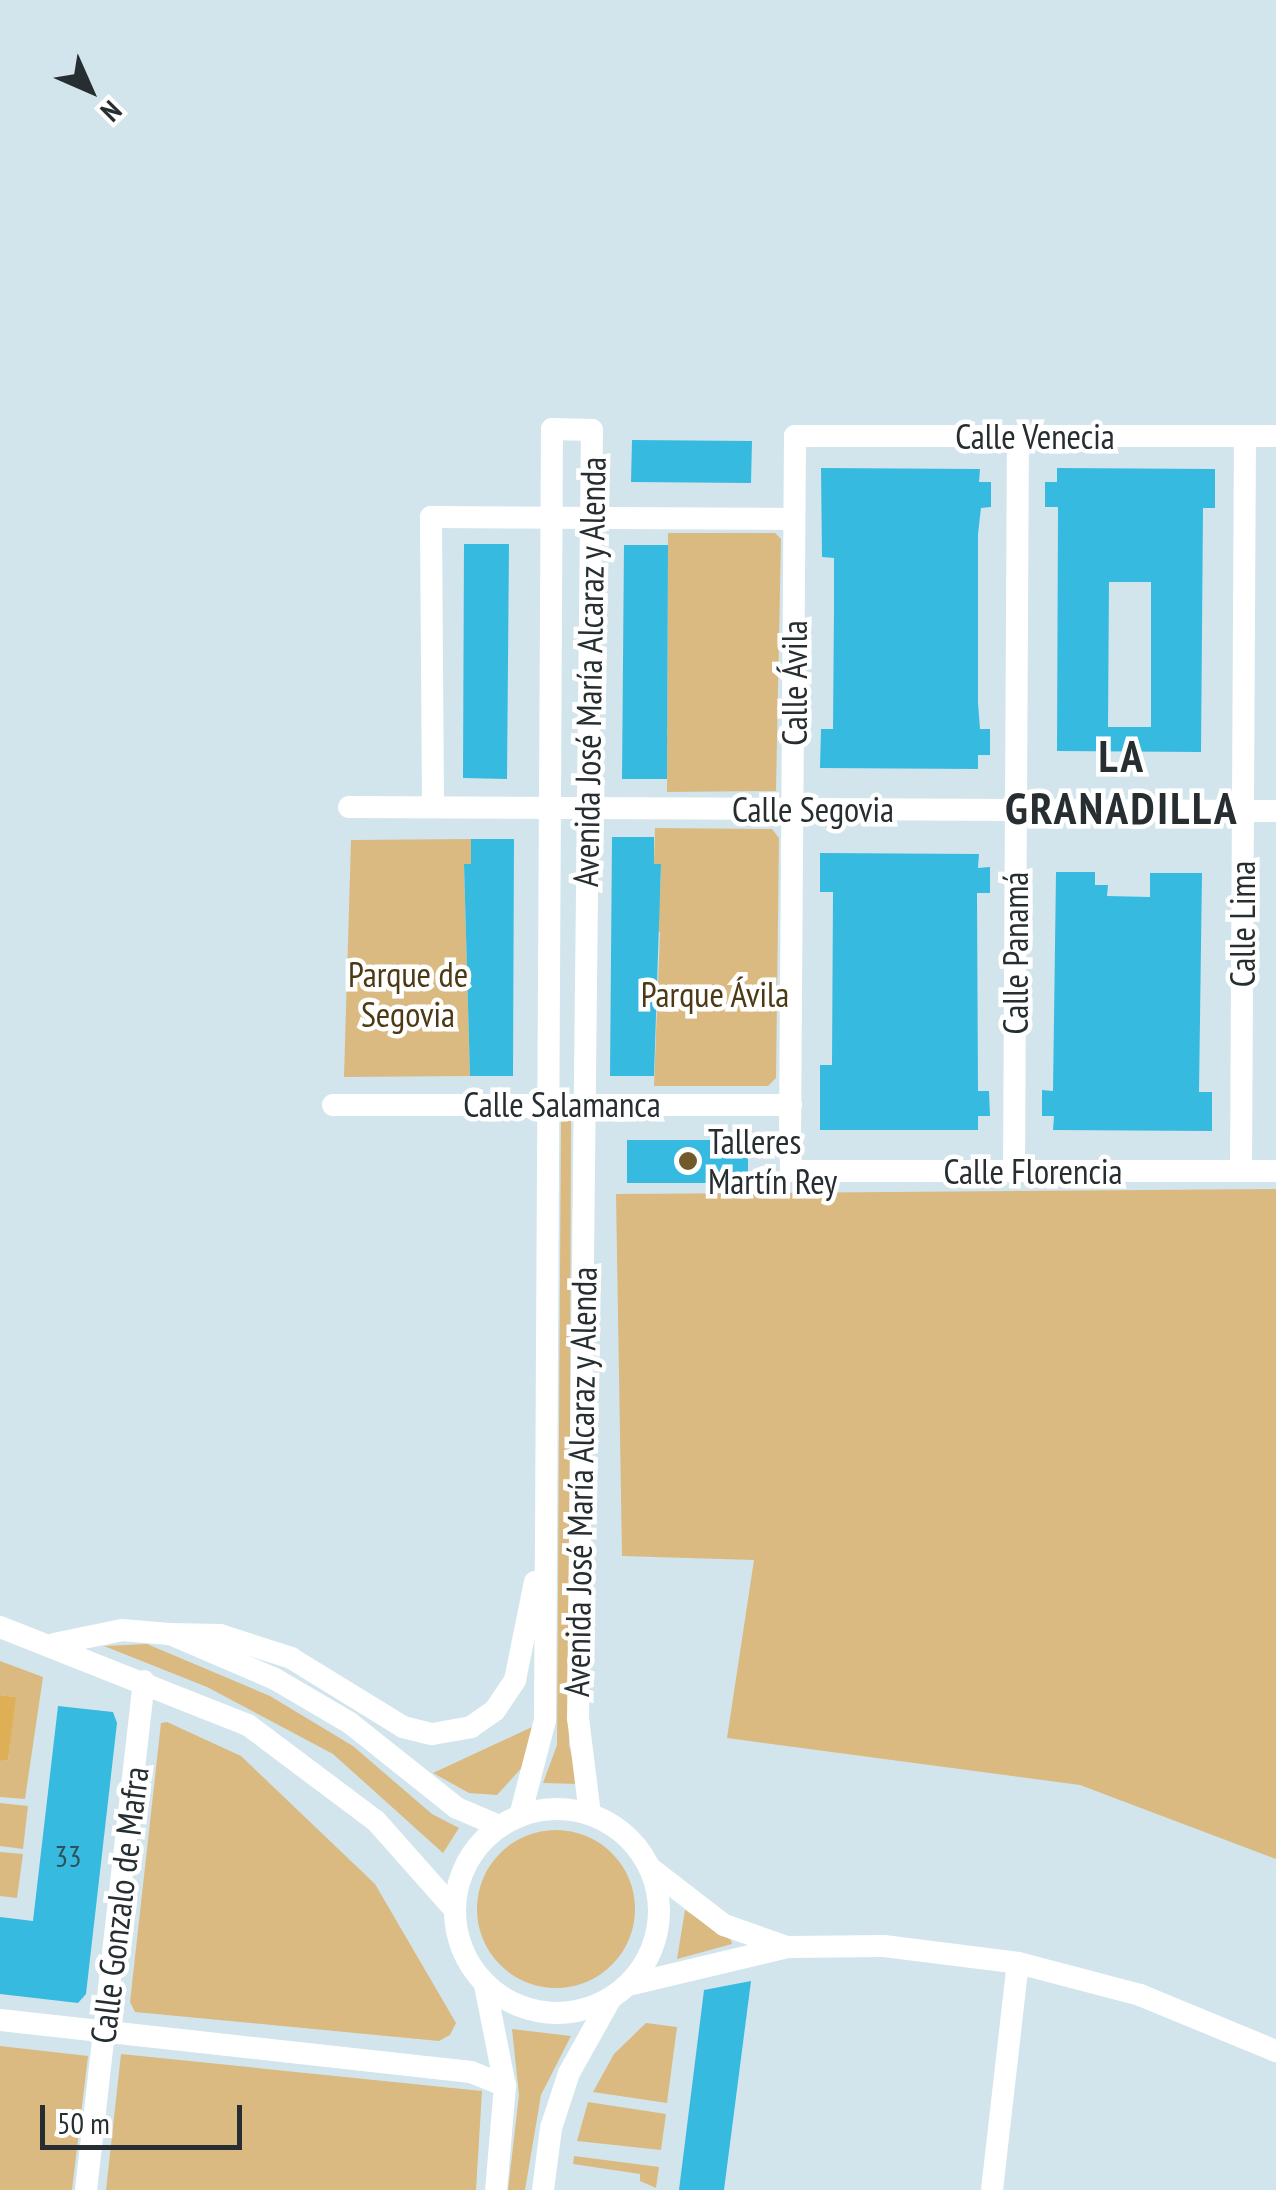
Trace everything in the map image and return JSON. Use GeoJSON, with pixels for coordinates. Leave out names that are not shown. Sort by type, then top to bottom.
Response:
{"type":"FeatureCollection","features":[{"type":"Feature","properties":{"kind":"street","name":"Avenida José María Alcaraz y Alenda"},"geometry":{"type":"LineString","coordinates":[[510,1821],[544,1720],[552,429],[592,430],[578,1718],[590,1814]]}},
{"type":"Feature","properties":{"kind":"street","name":"Calle Venecia"},"geometry":{"type":"LineString","coordinates":[[794,436],[1276,436]]}},
{"type":"Feature","properties":{"kind":"street","name":"Calle Ávila"},"geometry":{"type":"LineString","coordinates":[[790,1171],[794,436]]}},
{"type":"Feature","properties":{"kind":"street","name":"Calle Panamá"},"geometry":{"type":"LineString","coordinates":[[1014,1171],[1018,436]]}},
{"type":"Feature","properties":{"kind":"street","name":"Calle Lima"},"geometry":{"type":"LineString","coordinates":[[1241,1171],[1245,436]]}},
{"type":"Feature","properties":{"kind":"street"},"geometry":{"type":"LineString","coordinates":[[433,807],[431,517],[794,519]]}},
{"type":"Feature","properties":{"kind":"street","name":"Calle Segovia"},"geometry":{"type":"LineString","coordinates":[[349,807],[1276,812]]}},
{"type":"Feature","properties":{"kind":"street","name":"Calle Salamanca"},"geometry":{"type":"LineString","coordinates":[[334,1105],[791,1105]]}},
{"type":"Feature","properties":{"kind":"street","name":"Calle Florencia"},"geometry":{"type":"LineString","coordinates":[[790,1171],[1276,1172]]}},
{"type":"Feature","properties":{"kind":"street","name":"Avenida José María Alcaraz y Alenda"},"geometry":{"type":"LineString","coordinates":[[52,1644],[122,1630],[220,1635],[291,1658],[403,1727],[432,1734],[470,1727],[495,1710],[516,1680],[546,1530]]}},
{"type":"Feature","properties":{"kind":"street"},"geometry":{"type":"LineString","coordinates":[[0,1627],[144,1680],[248,1725],[319,1773],[376,1821],[454,1909]]}},
{"type":"Feature","properties":{"kind":"street"},"geometry":{"type":"LineString","coordinates":[[170,1634],[276,1679],[350,1723],[458,1808],[510,1821]]}},
{"type":"Feature","properties":{"kind":"street","name":"Calle Gonzalo de Mafra"},"geometry":{"type":"LineString","coordinates":[[86,2190],[144,1680]]}},
{"type":"Feature","properties":{"kind":"street"},"geometry":{"type":"LineString","coordinates":[[496,2190],[505,2086],[485,1985],[462,1950],[454,1909],[460,1877],[476,1848],[510,1821],[544,1810],[590,1814],[615,1827],[650,1868],[724,1924],[788,1948]]}},
{"type":"Feature","properties":{"kind":"street"},"geometry":{"type":"LineString","coordinates":[[543,2190],[551,2128],[569,2072],[656,1937],[659,1902],[650,1868]]}},
{"type":"Feature","properties":{"kind":"street"},"geometry":{"type":"LineString","coordinates":[[485,1985],[513,2004],[546,2014],[580,2012],[620,1992],[788,1948],[884,1946],[1018,1962],[1140,1994],[1276,2051]]}},
{"type":"Feature","properties":{"kind":"street"},"geometry":{"type":"LineString","coordinates":[[992,2190],[1018,1962]]}},
{"type":"Feature","properties":{"kind":"street"},"geometry":{"type":"LineString","coordinates":[[0,2020],[471,2072],[505,2086]]}},
{"type":"Feature","properties":{"kind":"green space"},"geometry":{"type":"Polygon","coordinates":[[[668,533],[775,533],[781,539],[776,791],[667,792],[668,533]]]}},
{"type":"Feature","properties":{"kind":"green space","name":"Parque Ávila"},"geometry":{"type":"Polygon","coordinates":[[[655,828],[772,829],[779,838],[776,1078],[768,1086],[654,1086],[660,932],[654,931],[654,897],[660,896],[661,864],[654,864],[655,828]]]}},
{"type":"Feature","properties":{"kind":"green space","name":"Parque de Segovia"},"geometry":{"type":"Polygon","coordinates":[[[471,839],[471,864],[464,865],[470,1076],[344,1077],[351,840],[471,839]]]}},
{"type":"Feature","properties":{"kind":"green space"},"geometry":{"type":"Polygon","coordinates":[[[561,1116],[571,1116],[569,1745],[579,1784],[543,1783],[557,1745],[561,1116]]]}},
{"type":"Feature","properties":{"kind":"green space"},"geometry":{"type":"Polygon","coordinates":[[[1276,1189],[1276,1859],[1080,1785],[727,1738],[754,1560],[622,1556],[616,1194],[1276,1189]]]}},
{"type":"Feature","properties":{"kind":"green space"},"geometry":{"type":"Polygon","coordinates":[[[147,1644],[270,1696],[353,1746],[432,1814],[459,1828],[443,1853],[333,1754],[207,1687],[104,1646],[147,1644]]]}},
{"type":"Feature","properties":{"kind":"green space"},"geometry":{"type":"Polygon","coordinates":[[[0,1661],[43,1677],[25,1799],[0,1797],[0,1761],[8,1760],[15,1697],[0,1695],[0,1661]]]}},
{"type":"Feature","properties":{"kind":"green space"},"geometry":{"type":"Polygon","coordinates":[[[167,1722],[241,1756],[375,1884],[456,2023],[450,2035],[439,2041],[135,2012],[130,2002],[161,1723],[167,1722]]]}},
{"type":"Feature","properties":{"kind":"green space"},"geometry":{"type":"Polygon","coordinates":[[[532,1727],[526,1763],[497,1795],[469,1793],[433,1773],[532,1727]]]}},
{"type":"Feature","properties":{"kind":"green space"},"geometry":{"type":"Polygon","coordinates":[[[0,1803],[28,1806],[23,1849],[0,1846],[0,1803]]]}},
{"type":"Feature","properties":{"kind":"green space"},"geometry":{"type":"Polygon","coordinates":[[[556,1830],[586,1836],[612,1853],[629,1879],[635,1909],[629,1939],[612,1965],[586,1982],[556,1988],[526,1982],[500,1965],[483,1939],[477,1909],[483,1879],[500,1853],[526,1836],[556,1830]]]}},
{"type":"Feature","properties":{"kind":"green space"},"geometry":{"type":"Polygon","coordinates":[[[0,1852],[23,1854],[17,1898],[0,1896],[0,1852]]]}},
{"type":"Feature","properties":{"kind":"green space"},"geometry":{"type":"Polygon","coordinates":[[[685,1910],[731,1940],[732,1944],[677,1959],[685,1910]]]}},
{"type":"Feature","properties":{"kind":"green space"},"geometry":{"type":"Polygon","coordinates":[[[646,2023],[677,2027],[667,2103],[593,2092],[614,2054],[646,2023]]]}},
{"type":"Feature","properties":{"kind":"green space"},"geometry":{"type":"Polygon","coordinates":[[[512,2029],[571,2036],[541,2095],[525,2190],[508,2190],[519,2095],[512,2029]]]}},
{"type":"Feature","properties":{"kind":"green space"},"geometry":{"type":"Polygon","coordinates":[[[0,2046],[88,2056],[72,2190],[0,2190],[0,2046]]]}},
{"type":"Feature","properties":{"kind":"green space"},"geometry":{"type":"Polygon","coordinates":[[[121,2054],[482,2091],[476,2190],[106,2190],[121,2054]]]}},
{"type":"Feature","properties":{"kind":"green space"},"geometry":{"type":"Polygon","coordinates":[[[588,2102],[666,2114],[661,2150],[577,2141],[588,2102]]]}},
{"type":"Feature","properties":{"kind":"green space"},"geometry":{"type":"Polygon","coordinates":[[[574,2156],[659,2167],[656,2188],[640,2181],[640,2174],[573,2164],[574,2156]]]}},
{"type":"Feature","properties":{"kind":"shaded area"},"geometry":{"type":"Polygon","coordinates":[[[0,1695],[16,1697],[8,1760],[0,1761],[0,1695]]]}},
{"type":"Feature","properties":{"kind":"building"},"geometry":{"type":"Polygon","coordinates":[[[632,440],[752,441],[751,483],[631,482],[632,440]]]}},
{"type":"Feature","properties":{"kind":"building"},"geometry":{"type":"Polygon","coordinates":[[[821,468],[980,469],[979,482],[991,482],[991,507],[981,508],[978,534],[978,703],[980,729],[990,729],[990,755],[978,755],[978,769],[820,768],[821,729],[833,729],[834,606],[834,558],[822,557],[821,468]]]}},
{"type":"Feature","properties":{"kind":"building"},"geometry":{"type":"Polygon","coordinates":[[[1057,468],[1215,469],[1215,508],[1203,508],[1201,752],[1057,751],[1058,507],[1045,507],[1045,482],[1057,482],[1057,468]],[[1109,582],[1108,727],[1151,727],[1151,582],[1109,582]]]}},
{"type":"Feature","properties":{"kind":"building"},"geometry":{"type":"Polygon","coordinates":[[[464,544],[509,544],[507,779],[463,778],[464,544]]]}},
{"type":"Feature","properties":{"kind":"building"},"geometry":{"type":"Polygon","coordinates":[[[624,545],[668,545],[667,779],[622,779],[624,545]]]}},
{"type":"Feature","properties":{"kind":"building"},"geometry":{"type":"Polygon","coordinates":[[[612,837],[654,837],[654,864],[661,864],[654,1076],[610,1076],[612,837]]]}},
{"type":"Feature","properties":{"kind":"building"},"geometry":{"type":"Polygon","coordinates":[[[471,839],[514,839],[513,1076],[470,1076],[464,864],[471,864],[471,839]]]}},
{"type":"Feature","properties":{"kind":"building"},"geometry":{"type":"Polygon","coordinates":[[[820,853],[979,854],[978,868],[990,867],[990,893],[977,893],[978,1091],[989,1091],[990,1116],[978,1116],[978,1130],[820,1130],[820,1065],[832,1065],[833,892],[820,892],[820,853]]]}},
{"type":"Feature","properties":{"kind":"building"},"geometry":{"type":"Polygon","coordinates":[[[1056,872],[1095,872],[1095,885],[1108,885],[1107,896],[1150,897],[1150,873],[1202,873],[1199,1092],[1212,1092],[1212,1131],[1053,1130],[1054,1116],[1042,1116],[1042,1090],[1053,1091],[1056,872]]]}},
{"type":"Feature","properties":{"kind":"building","name":"Talleres Martín Rey"},"geometry":{"type":"Polygon","coordinates":[[[627,1140],[748,1140],[748,1183],[627,1183],[627,1140]]]}},
{"type":"Feature","properties":{"kind":"building"},"geometry":{"type":"Polygon","coordinates":[[[58,1706],[113,1712],[117,1723],[86,1994],[78,2003],[0,1994],[0,1917],[33,1921],[58,1706]]]}},
{"type":"Feature","properties":{"kind":"building"},"geometry":{"type":"Polygon","coordinates":[[[751,1981],[724,2190],[679,2190],[704,1990],[751,1981]]]}},
{"type":"Feature","properties":{"kind":"place","name":"Talleres Martín Rey"},"geometry":{"type":"Point","coordinates":[688,1161]}},
{"type":"Feature","properties":{"kind":"district","name":"LA GRANADILLA"},"geometry":{"type":"Point","coordinates":[1122,782]}}]}
